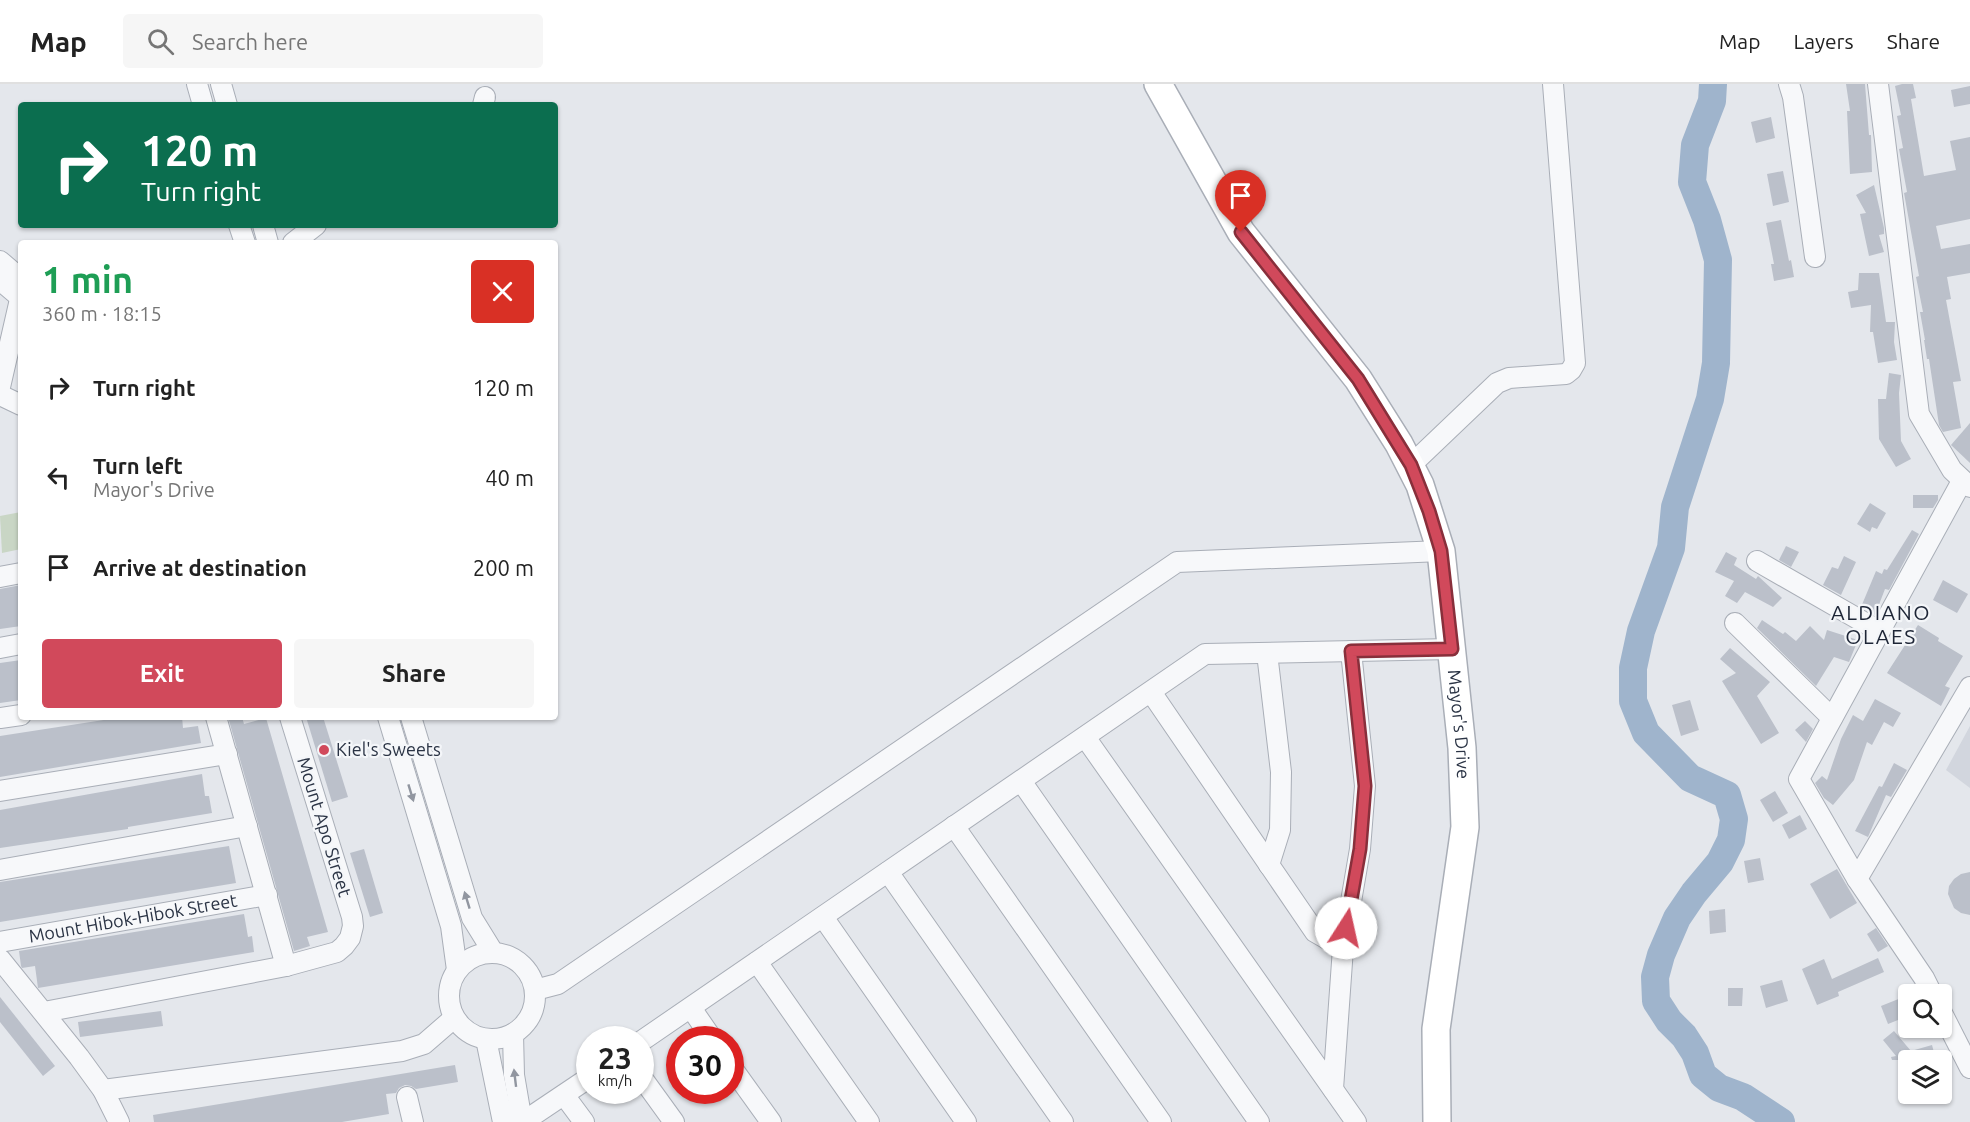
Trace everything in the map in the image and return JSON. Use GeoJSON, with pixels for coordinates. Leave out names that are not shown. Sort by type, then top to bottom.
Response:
{"type":"FeatureCollection","features":[{"type":"Feature","properties":{"kind":"street"},"geometry":{"type":"LineString","coordinates":[[197,84],[202,102]]}},
{"type":"Feature","properties":{"kind":"street"},"geometry":{"type":"LineString","coordinates":[[221,84],[226,102]]}},
{"type":"Feature","properties":{"kind":"street","name":"Mayor's Drive"},"geometry":{"type":"LineString","coordinates":[[1158,84],[1241,232],[1358,379],[1411,465],[1429,511],[1441,551],[1462,748],[1465,827],[1436,1029],[1437,1122]]}},
{"type":"Feature","properties":{"kind":"street"},"geometry":{"type":"LineString","coordinates":[[1411,465],[1490,387],[1509,378],[1566,374],[1575,363],[1553,84]]}},
{"type":"Feature","properties":{"kind":"street"},"geometry":{"type":"LineString","coordinates":[[1789,84],[1815,257]]}},
{"type":"Feature","properties":{"kind":"street"},"geometry":{"type":"LineString","coordinates":[[1878,84],[1919,414],[1952,470],[1966,484],[1879,631],[1798,779],[1857,879],[1927,984]]}},
{"type":"Feature","properties":{"kind":"street"},"geometry":{"type":"LineString","coordinates":[[297,240],[312,228]]}},
{"type":"Feature","properties":{"kind":"street"},"geometry":{"type":"LineString","coordinates":[[0,261],[18,288]]}},
{"type":"Feature","properties":{"kind":"street"},"geometry":{"type":"LineString","coordinates":[[0,280],[18,290]]}},
{"type":"Feature","properties":{"kind":"street"},"geometry":{"type":"LineString","coordinates":[[0,387],[18,306]]}},
{"type":"Feature","properties":{"kind":"street"},"geometry":{"type":"LineString","coordinates":[[0,395],[18,404]]}},
{"type":"Feature","properties":{"kind":"street"},"geometry":{"type":"LineString","coordinates":[[535,990],[558,984],[1177,562],[1441,551]]}},
{"type":"Feature","properties":{"kind":"street"},"geometry":{"type":"LineString","coordinates":[[1758,561],[1879,631]]}},
{"type":"Feature","properties":{"kind":"street"},"geometry":{"type":"LineString","coordinates":[[0,578],[18,574]]}},
{"type":"Feature","properties":{"kind":"street"},"geometry":{"type":"LineString","coordinates":[[1736,623],[1832,717]]}},
{"type":"Feature","properties":{"kind":"street"},"geometry":{"type":"LineString","coordinates":[[0,648],[18,645]]}},
{"type":"Feature","properties":{"kind":"street"},"geometry":{"type":"LineString","coordinates":[[654,1033],[1205,654],[1452,649]]}},
{"type":"Feature","properties":{"kind":"street"},"geometry":{"type":"LineString","coordinates":[[1333,1089],[1342,948],[1360,849],[1365,786],[1351,651]]}},
{"type":"Feature","properties":{"kind":"street"},"geometry":{"type":"LineString","coordinates":[[1267,653],[1281,772],[1280,830],[1269,866]]}},
{"type":"Feature","properties":{"kind":"street"},"geometry":{"type":"LineString","coordinates":[[1857,879],[1970,687]]}},
{"type":"Feature","properties":{"kind":"street"},"geometry":{"type":"LineString","coordinates":[[1151,692],[1315,932],[1342,948]]}},
{"type":"Feature","properties":{"kind":"street"},"geometry":{"type":"LineString","coordinates":[[0,718],[18,715]]}},
{"type":"Feature","properties":{"kind":"street"},"geometry":{"type":"LineString","coordinates":[[44,1012],[286,966],[217,720]]}},
{"type":"Feature","properties":{"kind":"street","name":"Mount Apo Street"},"geometry":{"type":"LineString","coordinates":[[286,966],[337,952],[350,938],[353,927],[352,917],[291,720]]}},
{"type":"Feature","properties":{"kind":"street"},"geometry":{"type":"LineString","coordinates":[[389,720],[451,926],[457,970]]}},
{"type":"Feature","properties":{"kind":"street"},"geometry":{"type":"LineString","coordinates":[[412,720],[472,918],[493,952]]}},
{"type":"Feature","properties":{"kind":"street"},"geometry":{"type":"LineString","coordinates":[[1085,737],[1356,1122]]}},
{"type":"Feature","properties":{"kind":"street"},"geometry":{"type":"LineString","coordinates":[[0,791],[227,754]]}},
{"type":"Feature","properties":{"kind":"street"},"geometry":{"type":"LineString","coordinates":[[1021,781],[1259,1122]]}},
{"type":"Feature","properties":{"kind":"street"},"geometry":{"type":"LineString","coordinates":[[0,870],[247,826]]}},
{"type":"Feature","properties":{"kind":"street"},"geometry":{"type":"LineString","coordinates":[[954,826],[1161,1122]]}},
{"type":"Feature","properties":{"kind":"street"},"geometry":{"type":"LineString","coordinates":[[888,872],[1063,1122]]}},
{"type":"Feature","properties":{"kind":"street","name":"Mount Hibok-Hibok Street"},"geometry":{"type":"LineString","coordinates":[[0,942],[267,895]]}},
{"type":"Feature","properties":{"kind":"street"},"geometry":{"type":"LineString","coordinates":[[823,917],[966,1122]]}},
{"type":"Feature","properties":{"kind":"street"},"geometry":{"type":"LineString","coordinates":[[493,952],[507,954],[519,961],[529,972],[535,990],[532,1013],[524,1025],[513,1034],[500,1039],[486,1039],[468,1032],[454,1018],[448,994],[457,970],[466,961],[479,954],[493,952]]}},
{"type":"Feature","properties":{"kind":"street"},"geometry":{"type":"LineString","coordinates":[[0,959],[44,1012],[103,1090],[119,1122]]}},
{"type":"Feature","properties":{"kind":"street"},"geometry":{"type":"LineString","coordinates":[[757,962],[869,1122]]}},
{"type":"Feature","properties":{"kind":"street"},"geometry":{"type":"LineString","coordinates":[[691,1008],[703,1026]]}},
{"type":"Feature","properties":{"kind":"street"},"geometry":{"type":"LineString","coordinates":[[103,1090],[402,1051],[424,1044],[454,1018]]}},
{"type":"Feature","properties":{"kind":"street"},"geometry":{"type":"LineString","coordinates":[[1952,1033],[1970,1068]]}},
{"type":"Feature","properties":{"kind":"street"},"geometry":{"type":"LineString","coordinates":[[513,1034],[514,1075],[522,1122],[576,1087]]}},
{"type":"Feature","properties":{"kind":"street"},"geometry":{"type":"LineString","coordinates":[[486,1039],[503,1122]]}},
{"type":"Feature","properties":{"kind":"street"},"geometry":{"type":"LineString","coordinates":[[744,1084],[771,1122]]}},
{"type":"Feature","properties":{"kind":"street"},"geometry":{"type":"LineString","coordinates":[[654,1094],[674,1122]]}},
{"type":"Feature","properties":{"kind":"street"},"geometry":{"type":"LineString","coordinates":[[564,1095],[584,1122]]}},
{"type":"Feature","properties":{"kind":"street"},"geometry":{"type":"LineString","coordinates":[[407,1097],[413,1122]]}},
{"type":"Feature","properties":{"kind":"shaded area"},"geometry":{"type":"Polygon","coordinates":[[[1970,726],[1970,788],[1946,770],[1970,726]]]}},
{"type":"Feature","properties":{"kind":"green space"},"geometry":{"type":"Polygon","coordinates":[[[18,513],[18,550],[2,553],[0,516],[18,513]]]}},
{"type":"Feature","properties":{"kind":"building"},"geometry":{"type":"Polygon","coordinates":[[[1846,84],[1865,84],[1869,135],[1871,135],[1872,172],[1850,174],[1847,111],[1850,111],[1846,84]]]}},
{"type":"Feature","properties":{"kind":"building"},"geometry":{"type":"Polygon","coordinates":[[[1913,84],[1916,98],[1911,99],[1924,176],[1956,170],[1950,141],[1970,137],[1970,219],[1936,226],[1941,249],[1970,244],[1970,273],[1947,277],[1951,299],[1946,300],[1961,381],[1953,382],[1961,428],[1943,432],[1939,425],[1929,359],[1927,359],[1920,312],[1923,312],[1916,277],[1919,276],[1904,193],[1907,192],[1899,149],[1903,148],[1897,116],[1901,115],[1895,86],[1913,84]]]}},
{"type":"Feature","properties":{"kind":"building"},"geometry":{"type":"Polygon","coordinates":[[[1970,86],[1970,104],[1954,107],[1951,90],[1970,86]]]}},
{"type":"Feature","properties":{"kind":"building"},"geometry":{"type":"Polygon","coordinates":[[[1771,117],[1775,138],[1756,143],[1751,122],[1771,117]]]}},
{"type":"Feature","properties":{"kind":"building"},"geometry":{"type":"Polygon","coordinates":[[[1783,171],[1789,202],[1773,206],[1767,174],[1783,171]]]}},
{"type":"Feature","properties":{"kind":"building"},"geometry":{"type":"Polygon","coordinates":[[[1874,185],[1884,228],[1884,234],[1879,235],[1884,252],[1869,256],[1860,214],[1866,213],[1856,195],[1874,185]]]}},
{"type":"Feature","properties":{"kind":"building"},"geometry":{"type":"Polygon","coordinates":[[[1781,220],[1794,277],[1774,281],[1771,264],[1774,264],[1766,223],[1781,220]]]}},
{"type":"Feature","properties":{"kind":"building"},"geometry":{"type":"Polygon","coordinates":[[[1859,273],[1879,273],[1886,322],[1895,322],[1894,342],[1897,360],[1878,363],[1873,332],[1870,332],[1871,305],[1851,308],[1848,292],[1858,290],[1859,273]]]}},
{"type":"Feature","properties":{"kind":"building"},"geometry":{"type":"Polygon","coordinates":[[[1889,373],[1901,375],[1899,393],[1901,441],[1911,459],[1896,467],[1879,439],[1878,399],[1886,399],[1889,373]]]}},
{"type":"Feature","properties":{"kind":"building"},"geometry":{"type":"Polygon","coordinates":[[[1970,423],[1970,463],[1951,445],[1970,423]]]}},
{"type":"Feature","properties":{"kind":"building"},"geometry":{"type":"Polygon","coordinates":[[[1913,495],[1938,495],[1938,500],[1933,508],[1913,508],[1913,495]]]}},
{"type":"Feature","properties":{"kind":"building"},"geometry":{"type":"Polygon","coordinates":[[[1870,503],[1886,513],[1877,529],[1872,527],[1870,532],[1857,524],[1870,503]]]}},
{"type":"Feature","properties":{"kind":"building"},"geometry":{"type":"Polygon","coordinates":[[[1912,530],[1919,534],[1889,590],[1885,589],[1875,615],[1861,607],[1876,571],[1882,574],[1884,569],[1887,570],[1912,530]]]}},
{"type":"Feature","properties":{"kind":"building"},"geometry":{"type":"Polygon","coordinates":[[[1786,546],[1799,552],[1791,567],[1779,560],[1786,546]]]}},
{"type":"Feature","properties":{"kind":"building"},"geometry":{"type":"Polygon","coordinates":[[[1726,552],[1737,558],[1734,565],[1756,579],[1758,576],[1782,598],[1773,607],[1745,592],[1737,603],[1725,596],[1734,581],[1715,572],[1726,552]]]}},
{"type":"Feature","properties":{"kind":"building"},"geometry":{"type":"Polygon","coordinates":[[[1844,556],[1856,562],[1841,595],[1823,585],[1832,567],[1838,569],[1844,556]]]}},
{"type":"Feature","properties":{"kind":"building"},"geometry":{"type":"Polygon","coordinates":[[[1943,580],[1968,594],[1957,613],[1933,600],[1943,580]]]}},
{"type":"Feature","properties":{"kind":"building"},"geometry":{"type":"Polygon","coordinates":[[[18,586],[18,626],[0,629],[0,589],[18,586]]]}},
{"type":"Feature","properties":{"kind":"building"},"geometry":{"type":"Polygon","coordinates":[[[1762,620],[1783,634],[1785,632],[1796,641],[1810,626],[1824,640],[1827,630],[1858,640],[1849,662],[1834,657],[1816,686],[1757,628],[1762,620]]]}},
{"type":"Feature","properties":{"kind":"building"},"geometry":{"type":"Polygon","coordinates":[[[1918,625],[1939,638],[1938,641],[1963,656],[1945,686],[1950,688],[1941,706],[1887,673],[1918,625]]]}},
{"type":"Feature","properties":{"kind":"building"},"geometry":{"type":"Polygon","coordinates":[[[1730,648],[1770,682],[1757,696],[1779,733],[1761,744],[1722,681],[1736,673],[1720,659],[1730,648]]]}},
{"type":"Feature","properties":{"kind":"building"},"geometry":{"type":"Polygon","coordinates":[[[18,660],[18,700],[0,703],[0,663],[18,660]]]}},
{"type":"Feature","properties":{"kind":"building"},"geometry":{"type":"Polygon","coordinates":[[[1875,699],[1901,713],[1893,727],[1884,722],[1872,745],[1867,742],[1854,780],[1833,805],[1824,798],[1815,783],[1822,776],[1827,780],[1841,739],[1853,715],[1863,721],[1875,699]]]}},
{"type":"Feature","properties":{"kind":"building"},"geometry":{"type":"Polygon","coordinates":[[[1690,700],[1699,730],[1681,736],[1672,705],[1690,700]]]}},
{"type":"Feature","properties":{"kind":"building"},"geometry":{"type":"Polygon","coordinates":[[[104,720],[182,720],[183,728],[198,726],[201,743],[0,777],[0,736],[104,720]]]}},
{"type":"Feature","properties":{"kind":"building"},"geometry":{"type":"Polygon","coordinates":[[[229,720],[243,720],[244,724],[267,720],[328,932],[307,937],[310,946],[294,951],[229,720]]]}},
{"type":"Feature","properties":{"kind":"building"},"geometry":{"type":"Polygon","coordinates":[[[307,720],[324,720],[348,797],[332,802],[307,720]]]}},
{"type":"Feature","properties":{"kind":"building"},"geometry":{"type":"Polygon","coordinates":[[[1805,721],[1813,729],[1806,742],[1795,730],[1805,721]]]}},
{"type":"Feature","properties":{"kind":"building"},"geometry":{"type":"Polygon","coordinates":[[[1894,763],[1907,770],[1891,797],[1886,795],[1868,837],[1855,831],[1894,763]]]}},
{"type":"Feature","properties":{"kind":"building"},"geometry":{"type":"Polygon","coordinates":[[[202,774],[205,796],[209,796],[212,813],[128,827],[128,829],[0,848],[0,810],[202,774]]]}},
{"type":"Feature","properties":{"kind":"building"},"geometry":{"type":"Polygon","coordinates":[[[1775,791],[1788,813],[1773,822],[1760,800],[1775,791]]]}},
{"type":"Feature","properties":{"kind":"building"},"geometry":{"type":"Polygon","coordinates":[[[1800,815],[1807,829],[1789,839],[1782,825],[1800,815]]]}},
{"type":"Feature","properties":{"kind":"building"},"geometry":{"type":"Polygon","coordinates":[[[229,846],[236,883],[0,922],[0,882],[229,846]]]}},
{"type":"Feature","properties":{"kind":"building"},"geometry":{"type":"Polygon","coordinates":[[[364,849],[383,913],[370,917],[350,853],[364,849]]]}},
{"type":"Feature","properties":{"kind":"building"},"geometry":{"type":"Polygon","coordinates":[[[1760,858],[1764,880],[1748,883],[1744,861],[1760,858]]]}},
{"type":"Feature","properties":{"kind":"building"},"geometry":{"type":"Polygon","coordinates":[[[1837,869],[1857,903],[1830,919],[1810,884],[1837,869]]]}},
{"type":"Feature","properties":{"kind":"building"},"geometry":{"type":"Polygon","coordinates":[[[1970,872],[1970,915],[1954,908],[1948,894],[1949,886],[1954,879],[1970,872]]]}},
{"type":"Feature","properties":{"kind":"building"},"geometry":{"type":"Polygon","coordinates":[[[1725,909],[1726,932],[1710,934],[1709,911],[1725,909]]]}},
{"type":"Feature","properties":{"kind":"building"},"geometry":{"type":"Polygon","coordinates":[[[244,914],[248,937],[252,936],[254,952],[38,988],[35,966],[22,968],[21,966],[19,951],[244,914]]]}},
{"type":"Feature","properties":{"kind":"building"},"geometry":{"type":"Polygon","coordinates":[[[1876,928],[1888,946],[1878,952],[1867,934],[1876,928]]]}},
{"type":"Feature","properties":{"kind":"building"},"geometry":{"type":"Polygon","coordinates":[[[1878,958],[1884,972],[1838,992],[1839,996],[1817,1005],[1802,969],[1824,959],[1832,979],[1878,958]]]}},
{"type":"Feature","properties":{"kind":"building"},"geometry":{"type":"Polygon","coordinates":[[[1782,980],[1788,1001],[1766,1008],[1760,986],[1782,980]]]}},
{"type":"Feature","properties":{"kind":"building"},"geometry":{"type":"Polygon","coordinates":[[[1728,988],[1743,988],[1742,1006],[1728,1006],[1728,988]]]}},
{"type":"Feature","properties":{"kind":"building"},"geometry":{"type":"Polygon","coordinates":[[[0,997],[55,1066],[43,1076],[0,1022],[0,997]]]}},
{"type":"Feature","properties":{"kind":"building"},"geometry":{"type":"Polygon","coordinates":[[[1898,999],[1898,1020],[1888,1024],[1881,1006],[1898,999]]]}},
{"type":"Feature","properties":{"kind":"building"},"geometry":{"type":"Polygon","coordinates":[[[161,1011],[163,1026],[80,1037],[78,1022],[161,1011]]]}},
{"type":"Feature","properties":{"kind":"building"},"geometry":{"type":"Polygon","coordinates":[[[1894,1031],[1910,1050],[1898,1050],[1898,1060],[1892,1060],[1891,1057],[1896,1056],[1883,1040],[1894,1031]]]}},
{"type":"Feature","properties":{"kind":"building"},"geometry":{"type":"Polygon","coordinates":[[[1932,1045],[1933,1050],[1914,1050],[1932,1045]]]}},
{"type":"Feature","properties":{"kind":"building"},"geometry":{"type":"Polygon","coordinates":[[[455,1065],[458,1082],[416,1089],[405,1085],[396,1093],[386,1094],[389,1114],[342,1122],[154,1122],[153,1115],[455,1065]]]}},
{"type":"Feature","properties":{"kind":"waterway"},"geometry":{"type":"LineString","coordinates":[[1713,84],[1712,101],[1695,145],[1692,182],[1707,220],[1718,260],[1716,363],[1710,399],[1675,507],[1671,548],[1641,631],[1633,668],[1633,701],[1646,733],[1690,778],[1727,795],[1734,819],[1731,840],[1720,862],[1677,918],[1661,955],[1655,977],[1656,1001],[1695,1053],[1703,1075],[1719,1088],[1743,1097],[1781,1122]]}},
{"type":"Feature","properties":{"kind":"place","name":"Kiel's Sweets"},"geometry":{"type":"Point","coordinates":[324,750]}},
{"type":"Feature","properties":{"kind":"district","name":"ALDIANO OLAES"},"geometry":{"type":"Point","coordinates":[1881,625]}},
{"type":"Feature","properties":{"kind":"route"},"geometry":{"type":"LineString","coordinates":[[1241,232],[1358,379],[1400,444],[1420,485],[1441,551],[1452,649],[1351,651],[1365,786],[1360,849],[1346,928]]}}]}
